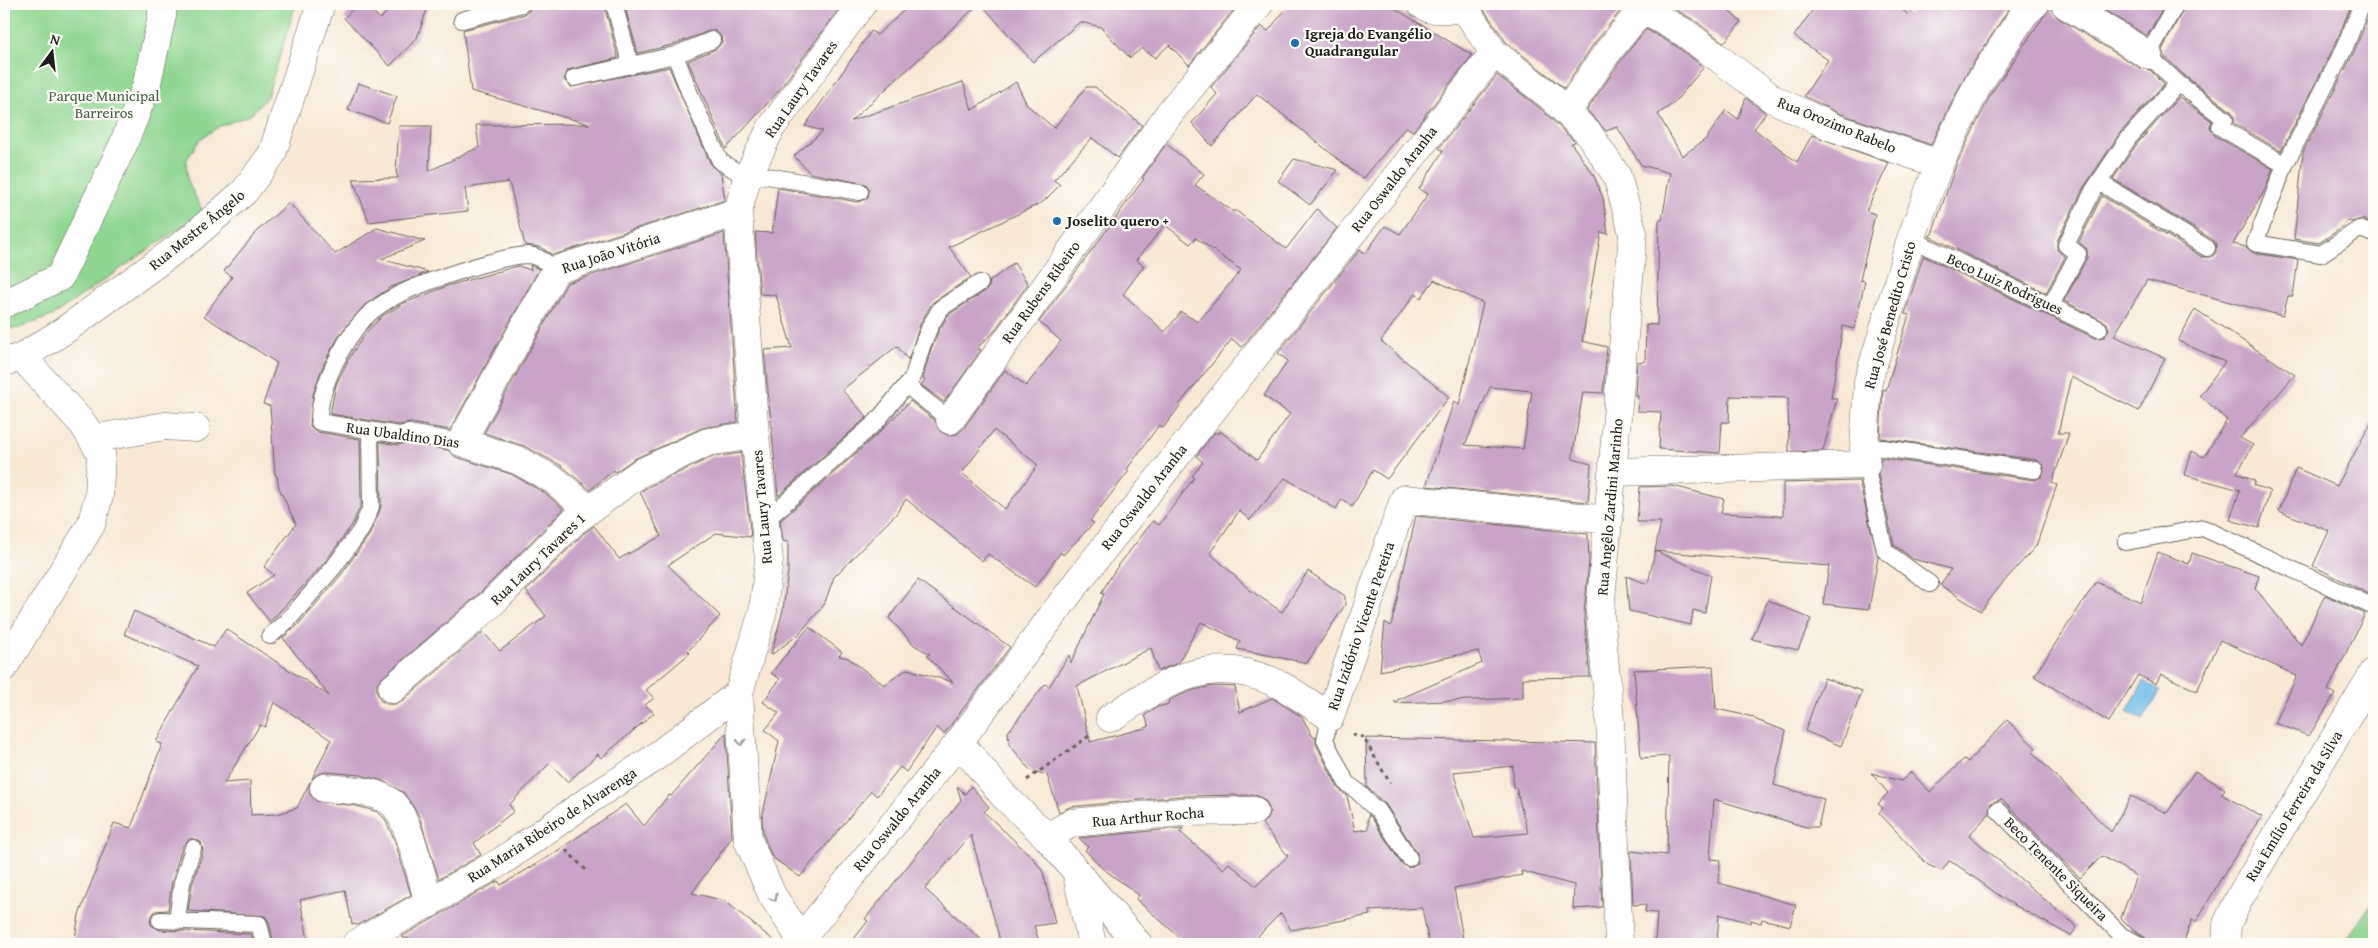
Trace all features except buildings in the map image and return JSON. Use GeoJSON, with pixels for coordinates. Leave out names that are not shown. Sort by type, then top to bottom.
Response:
{"type":"FeatureCollection","features":[{"type":"Feature","properties":{"kind":"street"},"geometry":{"type":"LineString","coordinates":[[4,304],[60,277],[123,146],[142,95],[162,16],[162,4]]}},
{"type":"Feature","properties":{"kind":"street","name":"Rua Mestre Ângelo"},"geometry":{"type":"LineString","coordinates":[[13,360],[65,330],[190,239],[245,191],[272,154],[321,4]]}},
{"type":"Feature","properties":{"kind":"street","name":"Rua Laury Tavares"},"geometry":{"type":"LineString","coordinates":[[799,942],[772,894],[748,840],[739,693],[763,611],[770,560],[755,435],[738,212],[746,178],[772,128],[861,4]]}},
{"type":"Feature","properties":{"kind":"street","name":"Rua Rubens Ribeiro"},"geometry":{"type":"LineString","coordinates":[[950,420],[1171,111],[1260,4]]}},
{"type":"Feature","properties":{"kind":"street"},"geometry":{"type":"LineString","coordinates":[[1420,4],[1430,9],[1465,6],[1494,53]]}},
{"type":"Feature","properties":{"kind":"street","name":"Rua José Benedito Cristo"},"geometry":{"type":"LineString","coordinates":[[1865,456],[1868,381],[1911,239],[1939,164],[1978,84],[2024,14],[2035,4]]}},
{"type":"Feature","properties":{"kind":"street"},"geometry":{"type":"LineString","coordinates":[[2065,4],[2148,56]]}},
{"type":"Feature","properties":{"kind":"street","name":"Rua Orozimo Rabelo"},"geometry":{"type":"LineString","coordinates":[[1559,104],[1606,54],[1642,9],[1685,33],[1773,99],[1832,127],[1939,164]]}},
{"type":"Feature","properties":{"kind":"street","name":"Rua Angêlo Zardini Marinho"},"geometry":{"type":"LineString","coordinates":[[1494,53],[1559,104],[1590,134],[1617,176],[1633,233],[1600,612],[1610,721],[1620,944]]}},
{"type":"Feature","properties":{"kind":"street","name":"Rua Oswaldo Aranha"},"geometry":{"type":"LineString","coordinates":[[799,942],[959,742],[1078,581],[1494,53]]}},
{"type":"Feature","properties":{"kind":"street","name":"Rua João Vitória"},"geometry":{"type":"LineString","coordinates":[[461,442],[556,270],[738,212]]}},
{"type":"Feature","properties":{"kind":"street"},"geometry":{"type":"LineString","coordinates":[[4,667],[91,526],[99,496],[101,453],[83,424],[13,360]]}},
{"type":"Feature","properties":{"kind":"street"},"geometry":{"type":"LineString","coordinates":[[92,439],[165,426],[196,428]]}},
{"type":"Feature","properties":{"kind":"street","name":"Rua Laury Tavares 1"},"geometry":{"type":"LineString","coordinates":[[392,689],[490,605],[573,522],[640,473],[708,442],[755,435]]}},
{"type":"Feature","properties":{"kind":"street","name":"Rua Ubaldino Dias"},"geometry":{"type":"LineString","coordinates":[[461,442],[517,460],[554,480],[589,510]]}},
{"type":"Feature","properties":{"kind":"street"},"geometry":{"type":"LineString","coordinates":[[1613,472],[1865,456]]}},
{"type":"Feature","properties":{"kind":"street","name":"Rua Izidório Vicente Pereira"},"geometry":{"type":"LineString","coordinates":[[1110,718],[1158,687],[1195,672],[1230,670],[1279,684],[1328,724],[1404,499],[1609,520]]}},
{"type":"Feature","properties":{"kind":"street","name":"Rua Emílio Ferreira da Silva"},"geometry":{"type":"LineString","coordinates":[[2226,944],[2227,924],[2240,897],[2374,672]]}},
{"type":"Feature","properties":{"kind":"street","name":"Rua Maria Ribeiro de Alvarenga"},"geometry":{"type":"LineString","coordinates":[[356,944],[502,861],[592,798],[650,761],[739,693]]}},
{"type":"Feature","properties":{"kind":"street"},"geometry":{"type":"LineString","coordinates":[[959,742],[1004,796],[1046,837],[1138,944]]}},
{"type":"Feature","properties":{"kind":"street"},"geometry":{"type":"LineString","coordinates":[[324,788],[373,794],[392,804],[403,822],[419,867],[429,904]]}},
{"type":"Feature","properties":{"kind":"street","name":"Rua Arthur Rocha"},"geometry":{"type":"LineString","coordinates":[[1046,837],[1072,823],[1181,812],[1254,811]]}},
{"type":"Feature","properties":{"kind":"street"},"geometry":{"type":"LineString","coordinates":[[1076,871],[1092,944]]}},
{"type":"Feature","properties":{"kind":"lane"},"geometry":{"type":"LineString","coordinates":[[462,20],[522,4]]}},
{"type":"Feature","properties":{"kind":"lane"},"geometry":{"type":"LineString","coordinates":[[614,4],[630,66]]}},
{"type":"Feature","properties":{"kind":"lane"},"geometry":{"type":"LineString","coordinates":[[2176,4],[2148,56],[2178,83],[2225,119],[2220,127],[2286,165]]}},
{"type":"Feature","properties":{"kind":"lane"},"geometry":{"type":"LineString","coordinates":[[2362,4],[2345,47],[2286,165],[2255,243],[2321,254],[2359,229],[2374,234]]}},
{"type":"Feature","properties":{"kind":"lane"},"geometry":{"type":"LineString","coordinates":[[574,78],[675,55],[712,40]]}},
{"type":"Feature","properties":{"kind":"lane"},"geometry":{"type":"LineString","coordinates":[[675,55],[692,99],[720,161],[746,178],[767,176],[860,192]]}},
{"type":"Feature","properties":{"kind":"lane"},"geometry":{"type":"LineString","coordinates":[[2051,305],[2078,254],[2066,245],[2099,182],[2128,139],[2178,83]]}},
{"type":"Feature","properties":{"kind":"lane"},"geometry":{"type":"LineString","coordinates":[[2099,182],[2207,248]]}},
{"type":"Feature","properties":{"kind":"lane","name":"Beco Luiz Rodrigues"},"geometry":{"type":"LineString","coordinates":[[1911,239],[2099,329]]}},
{"type":"Feature","properties":{"kind":"lane","name":"Rua Ubaldino Dias"},"geometry":{"type":"LineString","coordinates":[[461,442],[408,433],[399,435],[370,431],[319,422],[318,409],[338,358],[364,319],[396,296],[416,286],[493,262],[530,255],[546,261],[556,270]]}},
{"type":"Feature","properties":{"kind":"lane"},"geometry":{"type":"LineString","coordinates":[[765,522],[876,422],[913,377],[930,326],[941,308],[980,283]]}},
{"type":"Feature","properties":{"kind":"lane","name":"Rua Rubens Ribeiro"},"geometry":{"type":"LineString","coordinates":[[907,386],[950,420]]}},
{"type":"Feature","properties":{"kind":"lane"},"geometry":{"type":"LineString","coordinates":[[270,636],[289,618],[333,568],[361,530],[371,507],[370,431]]}},
{"type":"Feature","properties":{"kind":"lane"},"geometry":{"type":"LineString","coordinates":[[1930,584],[1885,551],[1865,456],[1883,448],[2035,470]]}},
{"type":"Feature","properties":{"kind":"lane"},"geometry":{"type":"LineString","coordinates":[[2126,542],[2203,528],[2374,608]]}},
{"type":"Feature","properties":{"kind":"lane"},"geometry":{"type":"LineString","coordinates":[[1328,724],[1325,740],[1347,784],[1353,787],[1371,806],[1378,810],[1408,858]]}},
{"type":"Feature","properties":{"kind":"lane","name":"Beco Tenente Siqueira"},"geometry":{"type":"LineString","coordinates":[[1998,810],[2122,936],[2138,944]]}},
{"type":"Feature","properties":{"kind":"lane"},"geometry":{"type":"LineString","coordinates":[[177,919],[182,883],[193,848]]}},
{"type":"Feature","properties":{"kind":"lane"},"geometry":{"type":"LineString","coordinates":[[160,920],[177,919],[259,924],[264,944]]}},
{"type":"Feature","properties":{"kind":"path"},"geometry":{"type":"LineString","coordinates":[[1004,796],[1082,743],[1110,718]]}},
{"type":"Feature","properties":{"kind":"path"},"geometry":{"type":"LineString","coordinates":[[1328,724],[1363,737],[1390,783]]}},
{"type":"Feature","properties":{"kind":"green space","name":"Parque Municipal Barreiros"},"geometry":{"type":"Polygon","coordinates":[[[4,4],[296,4],[267,97],[250,115],[218,127],[200,139],[186,161],[188,182],[203,212],[52,316],[19,328],[4,329],[4,4]]]}},
{"type":"Feature","properties":{"kind":"green space"},"geometry":{"type":"Polygon","coordinates":[[[2374,899],[2374,944],[2344,944],[2374,899]]]}},
{"type":"Feature","properties":{"kind":"water"},"geometry":{"type":"Polygon","coordinates":[[[2144,681],[2160,690],[2143,720],[2127,711],[2144,681]]]}},
{"type":"Feature","properties":{"kind":"place","name":"Igreja do Evangélio Quadrangular"},"geometry":{"type":"Point","coordinates":[1295,43]}},
{"type":"Feature","properties":{"kind":"place","name":"Joselito quero +"},"geometry":{"type":"Point","coordinates":[1057,221]}}]}
